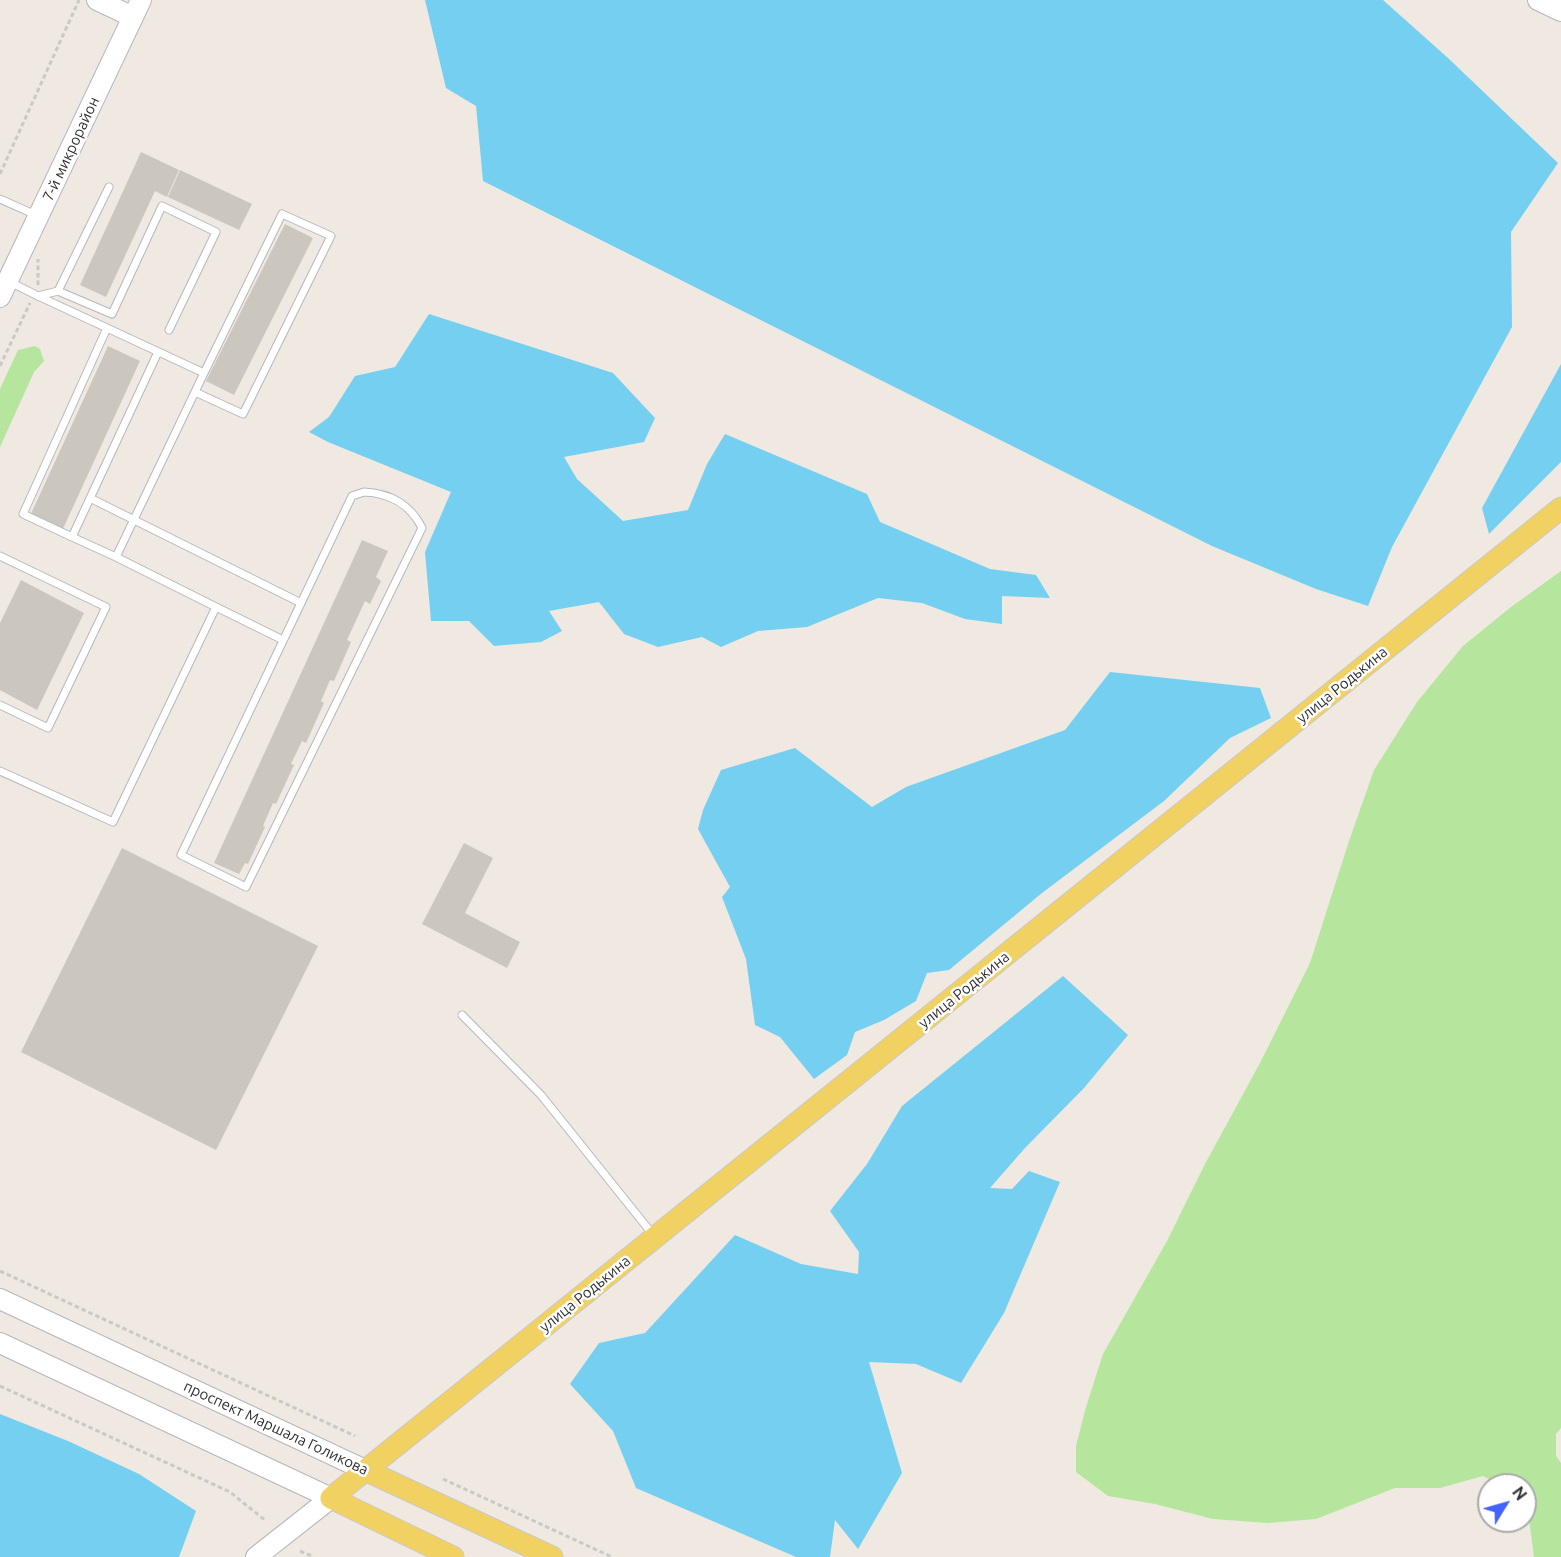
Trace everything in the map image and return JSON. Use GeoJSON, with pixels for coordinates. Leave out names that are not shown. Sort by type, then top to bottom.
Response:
{"type":"FeatureCollection","features":[{"type":"Feature","properties":{"kind":"main road"},"geometry":{"type":"LineString","coordinates":[[97,0],[137,8]]}},
{"type":"Feature","properties":{"kind":"main road"},"geometry":{"type":"LineString","coordinates":[[1538,0],[1561,11]]}},
{"type":"Feature","properties":{"kind":"main road","name":"7-й микрорайон"},"geometry":{"type":"LineString","coordinates":[[4,289],[137,8]]}},
{"type":"Feature","properties":{"kind":"main road","name":"улица Родькина"},"geometry":{"type":"LineString","coordinates":[[331,1498],[1561,508]]}},
{"type":"Feature","properties":{"kind":"main road","name":"проспект Маршала Голикова"},"geometry":{"type":"LineString","coordinates":[[0,1299],[552,1557]]}},
{"type":"Feature","properties":{"kind":"main road"},"geometry":{"type":"LineString","coordinates":[[0,1343],[453,1557]]}},
{"type":"Feature","properties":{"kind":"main road"},"geometry":{"type":"LineString","coordinates":[[256,1557],[331,1498]]}},
{"type":"Feature","properties":{"kind":"lane"},"geometry":{"type":"LineString","coordinates":[[58,291],[109,187]]}},
{"type":"Feature","properties":{"kind":"lane"},"geometry":{"type":"LineString","coordinates":[[0,199],[39,216]]}},
{"type":"Feature","properties":{"kind":"lane"},"geometry":{"type":"LineString","coordinates":[[38,297],[58,291],[112,314],[162,206],[216,232],[168,330]]}},
{"type":"Feature","properties":{"kind":"lane"},"geometry":{"type":"LineString","coordinates":[[116,557],[204,373],[282,214],[331,237],[243,414],[195,392]]}},
{"type":"Feature","properties":{"kind":"lane"},"geometry":{"type":"LineString","coordinates":[[4,289],[38,297],[204,373]]}},
{"type":"Feature","properties":{"kind":"lane"},"geometry":{"type":"LineString","coordinates":[[107,328],[23,514],[116,557],[283,640]]}},
{"type":"Feature","properties":{"kind":"lane"},"geometry":{"type":"LineString","coordinates":[[72,537],[158,352]]}},
{"type":"Feature","properties":{"kind":"lane"},"geometry":{"type":"LineString","coordinates":[[364,492],[376,492],[393,498],[416,515],[422,528],[246,887],[181,855],[283,640],[352,496],[364,492]]}},
{"type":"Feature","properties":{"kind":"lane"},"geometry":{"type":"LineString","coordinates":[[90,498],[301,603]]}},
{"type":"Feature","properties":{"kind":"lane"},"geometry":{"type":"LineString","coordinates":[[0,556],[106,606],[48,728],[0,705]]}},
{"type":"Feature","properties":{"kind":"lane"},"geometry":{"type":"LineString","coordinates":[[0,771],[113,822],[216,607]]}},
{"type":"Feature","properties":{"kind":"lane"},"geometry":{"type":"LineString","coordinates":[[462,1015],[541,1095],[655,1238]]}},
{"type":"Feature","properties":{"kind":"path"},"geometry":{"type":"LineString","coordinates":[[0,174],[79,0]]}},
{"type":"Feature","properties":{"kind":"path"},"geometry":{"type":"LineString","coordinates":[[0,366],[30,302],[38,297],[37,262],[42,252]]}},
{"type":"Feature","properties":{"kind":"path"},"geometry":{"type":"LineString","coordinates":[[0,1271],[355,1436]]}},
{"type":"Feature","properties":{"kind":"path"},"geometry":{"type":"LineString","coordinates":[[0,1386],[230,1492],[266,1521]]}},
{"type":"Feature","properties":{"kind":"path"},"geometry":{"type":"LineString","coordinates":[[443,1479],[612,1557]]}},
{"type":"Feature","properties":{"kind":"path"},"geometry":{"type":"LineString","coordinates":[[300,1551],[314,1557]]}},
{"type":"Feature","properties":{"kind":"green space"},"geometry":{"type":"Polygon","coordinates":[[[35,346],[40,349],[44,361],[34,372],[0,447],[0,389],[18,350],[35,346]]]}},
{"type":"Feature","properties":{"kind":"green space"},"geometry":{"type":"Polygon","coordinates":[[[1561,571],[1561,1428],[1556,1434],[1556,1456],[1561,1463],[1561,1557],[1534,1557],[1531,1533],[1537,1533],[1537,1473],[1477,1473],[1477,1478],[1440,1488],[1395,1488],[1316,1519],[1268,1523],[1213,1519],[1155,1504],[1108,1496],[1076,1472],[1076,1446],[1103,1354],[1167,1241],[1310,963],[1374,770],[1417,702],[1463,646],[1561,571]]]}},
{"type":"Feature","properties":{"kind":"water"},"geometry":{"type":"Polygon","coordinates":[[[425,0],[1383,0],[1448,58],[1558,163],[1511,232],[1512,327],[1392,547],[1368,606],[1316,589],[1212,546],[483,181],[476,106],[446,88],[425,0]]]}},
{"type":"Feature","properties":{"kind":"water"},"geometry":{"type":"Polygon","coordinates":[[[429,314],[613,373],[655,418],[644,442],[564,457],[577,479],[623,521],[688,510],[707,464],[725,434],[867,494],[880,522],[990,569],[1036,575],[1050,598],[1002,596],[1002,624],[965,619],[922,603],[878,598],[807,627],[758,631],[721,647],[702,637],[658,647],[624,634],[599,602],[549,611],[562,631],[541,642],[494,646],[469,621],[431,621],[425,552],[451,492],[328,442],[309,432],[329,417],[355,376],[395,367],[429,314]]]}},
{"type":"Feature","properties":{"kind":"water"},"geometry":{"type":"Polygon","coordinates":[[[1561,364],[1561,462],[1489,534],[1482,508],[1561,364]]]}},
{"type":"Feature","properties":{"kind":"water"},"geometry":{"type":"Polygon","coordinates":[[[1110,672],[1260,688],[1271,718],[1230,738],[1164,801],[1042,893],[949,970],[927,973],[916,1001],[884,1020],[855,1032],[847,1055],[814,1079],[780,1037],[755,1025],[746,959],[722,897],[730,887],[698,829],[703,810],[721,770],[795,748],[872,807],[906,787],[1065,730],[1110,672]]]}},
{"type":"Feature","properties":{"kind":"water"},"geometry":{"type":"Polygon","coordinates":[[[1063,976],[1128,1035],[1084,1088],[1025,1148],[990,1188],[1012,1189],[1029,1171],[1060,1182],[1004,1313],[961,1383],[916,1364],[869,1362],[902,1473],[858,1549],[835,1520],[830,1557],[796,1557],[636,1488],[613,1431],[570,1384],[599,1343],[645,1333],[735,1235],[801,1264],[858,1274],[859,1252],[830,1211],[867,1164],[902,1106],[1063,976]]]}},
{"type":"Feature","properties":{"kind":"water"},"geometry":{"type":"Polygon","coordinates":[[[0,1414],[68,1441],[139,1474],[196,1511],[179,1557],[0,1557],[0,1414]]]}},
{"type":"Feature","properties":{"kind":"building"},"geometry":{"type":"Polygon","coordinates":[[[141,152],[179,170],[167,197],[155,191],[106,297],[80,285],[141,152]]]}},
{"type":"Feature","properties":{"kind":"building"},"geometry":{"type":"Polygon","coordinates":[[[180,170],[252,204],[239,230],[168,197],[180,170]]]}},
{"type":"Feature","properties":{"kind":"building"},"geometry":{"type":"Polygon","coordinates":[[[285,224],[313,238],[234,395],[206,381],[285,224]]]}},
{"type":"Feature","properties":{"kind":"building"},"geometry":{"type":"Polygon","coordinates":[[[108,346],[140,361],[62,531],[30,516],[108,346]]]}},
{"type":"Feature","properties":{"kind":"building"},"geometry":{"type":"Polygon","coordinates":[[[362,540],[388,551],[376,577],[381,581],[370,604],[365,601],[347,640],[351,642],[334,681],[330,680],[321,701],[324,703],[306,743],[302,741],[291,764],[294,765],[276,804],[273,803],[248,864],[245,863],[239,874],[214,863],[362,540]]]}},
{"type":"Feature","properties":{"kind":"building"},"geometry":{"type":"Polygon","coordinates":[[[21,580],[84,613],[37,710],[0,690],[0,623],[21,580]]]}},
{"type":"Feature","properties":{"kind":"building"},"geometry":{"type":"Polygon","coordinates":[[[464,843],[493,858],[465,913],[520,942],[507,968],[422,924],[464,843]]]}},
{"type":"Feature","properties":{"kind":"building"},"geometry":{"type":"Polygon","coordinates":[[[122,848],[318,946],[216,1150],[21,1052],[122,848]]]}}]}
